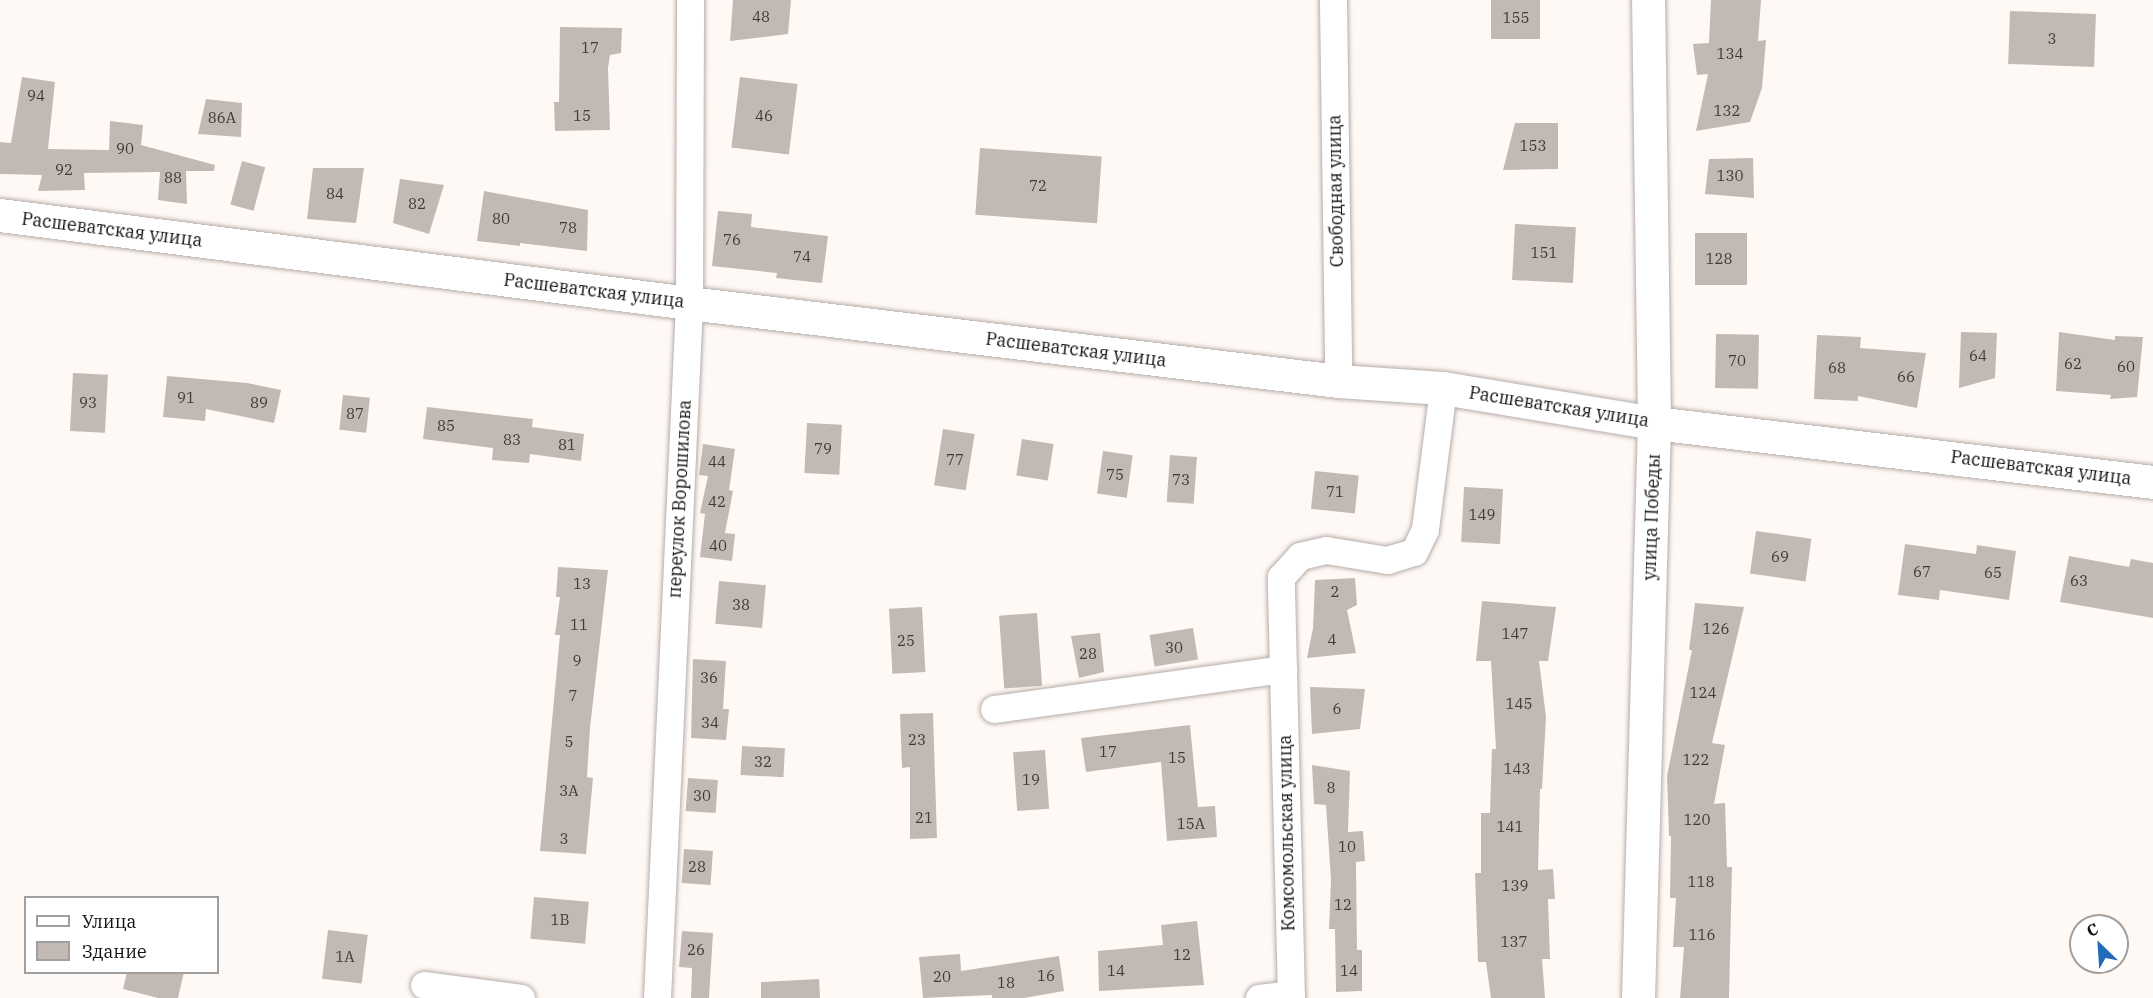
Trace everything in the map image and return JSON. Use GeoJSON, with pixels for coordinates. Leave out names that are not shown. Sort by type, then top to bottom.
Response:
{"type":"FeatureCollection","features":[{"type":"Feature","properties":{"kind":"street","name":"переулок Ворошилова"},"geometry":{"type":"LineString","coordinates":[[657,998],[688,303],[690,0]]}},
{"type":"Feature","properties":{"kind":"street","name":"Свободная улица"},"geometry":{"type":"LineString","coordinates":[[1333,0],[1338,381]]}},
{"type":"Feature","properties":{"kind":"street","name":"улица Победы"},"geometry":{"type":"LineString","coordinates":[[1638,998],[1654,423],[1648,0]]}},
{"type":"Feature","properties":{"kind":"street","name":"Расшеватская улица"},"geometry":{"type":"LineString","coordinates":[[0,215],[688,303],[1338,381],[1443,388],[1654,423],[2153,482]]}},
{"type":"Feature","properties":{"kind":"street","name":"Комсомольская улица"},"geometry":{"type":"LineString","coordinates":[[1291,996],[1281,577],[1300,556],[1326,550],[1387,560],[1414,552],[1425,529],[1443,388]]}},
{"type":"Feature","properties":{"kind":"street"},"geometry":{"type":"LineString","coordinates":[[994,709],[1283,669]]}},
{"type":"Feature","properties":{"kind":"street"},"geometry":{"type":"LineString","coordinates":[[424,985],[521,998]]}},
{"type":"Feature","properties":{"kind":"street"},"geometry":{"type":"LineString","coordinates":[[1259,998],[1291,996]]}},
{"type":"Feature","properties":{"kind":"building"},"geometry":{"type":"Polygon","coordinates":[[[733,0],[791,0],[788,34],[730,41],[733,0]]]}},
{"type":"Feature","properties":{"kind":"building"},"geometry":{"type":"Polygon","coordinates":[[[1491,0],[1540,0],[1540,39],[1491,39],[1491,0]]]}},
{"type":"Feature","properties":{"kind":"building"},"geometry":{"type":"Polygon","coordinates":[[[1711,0],[1761,0],[1758,41],[1766,40],[1762,88],[1750,122],[1696,131],[1708,74],[1697,75],[1693,44],[1709,43],[1711,0]]]}},
{"type":"Feature","properties":{"kind":"building"},"geometry":{"type":"Polygon","coordinates":[[[2010,11],[2096,14],[2094,67],[2008,64],[2010,11]]]}},
{"type":"Feature","properties":{"kind":"building"},"geometry":{"type":"Polygon","coordinates":[[[560,27],[622,28],[621,53],[610,55],[608,68],[610,130],[555,131],[554,102],[559,102],[560,27]]]}},
{"type":"Feature","properties":{"kind":"building"},"geometry":{"type":"Polygon","coordinates":[[[22,77],[55,82],[48,149],[109,150],[110,121],[143,125],[141,145],[215,165],[214,171],[186,171],[187,204],[158,200],[160,172],[84,173],[85,190],[38,191],[42,175],[0,174],[0,142],[11,143],[22,77]]]}},
{"type":"Feature","properties":{"kind":"building"},"geometry":{"type":"Polygon","coordinates":[[[740,77],[798,84],[789,155],[731,147],[740,77]]]}},
{"type":"Feature","properties":{"kind":"building"},"geometry":{"type":"Polygon","coordinates":[[[206,99],[242,103],[241,137],[198,134],[206,99]]]}},
{"type":"Feature","properties":{"kind":"building"},"geometry":{"type":"Polygon","coordinates":[[[1515,123],[1558,123],[1558,169],[1503,170],[1515,123]]]}},
{"type":"Feature","properties":{"kind":"building"},"geometry":{"type":"Polygon","coordinates":[[[980,148],[1102,157],[1097,223],[975,215],[980,148]]]}},
{"type":"Feature","properties":{"kind":"building"},"geometry":{"type":"Polygon","coordinates":[[[1753,158],[1754,198],[1705,194],[1709,159],[1753,158]]]}},
{"type":"Feature","properties":{"kind":"building"},"geometry":{"type":"Polygon","coordinates":[[[242,161],[265,167],[254,211],[230,204],[242,161]]]}},
{"type":"Feature","properties":{"kind":"building"},"geometry":{"type":"Polygon","coordinates":[[[313,168],[364,168],[356,223],[307,219],[313,168]]]}},
{"type":"Feature","properties":{"kind":"building"},"geometry":{"type":"Polygon","coordinates":[[[400,179],[444,185],[429,234],[393,223],[400,179]]]}},
{"type":"Feature","properties":{"kind":"building"},"geometry":{"type":"Polygon","coordinates":[[[484,191],[588,210],[587,251],[520,243],[520,246],[477,241],[484,191]]]}},
{"type":"Feature","properties":{"kind":"building"},"geometry":{"type":"Polygon","coordinates":[[[718,211],[752,214],[751,227],[828,236],[822,283],[776,278],[777,273],[712,266],[718,211]]]}},
{"type":"Feature","properties":{"kind":"building"},"geometry":{"type":"Polygon","coordinates":[[[1515,224],[1576,227],[1573,283],[1512,280],[1515,224]]]}},
{"type":"Feature","properties":{"kind":"building"},"geometry":{"type":"Polygon","coordinates":[[[1695,233],[1747,233],[1747,285],[1695,285],[1695,233]]]}},
{"type":"Feature","properties":{"kind":"building"},"geometry":{"type":"Polygon","coordinates":[[[1961,332],[1997,333],[1995,378],[1959,388],[1961,332]]]}},
{"type":"Feature","properties":{"kind":"building"},"geometry":{"type":"Polygon","coordinates":[[[2059,332],[2115,340],[2115,336],[2143,337],[2137,397],[2110,399],[2111,395],[2056,391],[2059,332]]]}},
{"type":"Feature","properties":{"kind":"building"},"geometry":{"type":"Polygon","coordinates":[[[1716,334],[1759,335],[1758,389],[1715,388],[1716,334]]]}},
{"type":"Feature","properties":{"kind":"building"},"geometry":{"type":"Polygon","coordinates":[[[1817,335],[1861,337],[1860,348],[1926,353],[1917,408],[1858,396],[1858,401],[1814,399],[1817,335]]]}},
{"type":"Feature","properties":{"kind":"building"},"geometry":{"type":"Polygon","coordinates":[[[73,373],[108,375],[105,433],[70,431],[73,373]]]}},
{"type":"Feature","properties":{"kind":"building"},"geometry":{"type":"Polygon","coordinates":[[[167,376],[247,383],[281,390],[274,423],[206,409],[205,421],[163,417],[167,376]]]}},
{"type":"Feature","properties":{"kind":"building"},"geometry":{"type":"Polygon","coordinates":[[[343,395],[370,398],[366,433],[339,430],[343,395]]]}},
{"type":"Feature","properties":{"kind":"building"},"geometry":{"type":"Polygon","coordinates":[[[427,407],[533,419],[532,427],[584,434],[581,461],[530,454],[529,463],[492,460],[493,448],[423,439],[427,407]]]}},
{"type":"Feature","properties":{"kind":"building"},"geometry":{"type":"Polygon","coordinates":[[[807,423],[842,425],[839,475],[804,473],[807,423]]]}},
{"type":"Feature","properties":{"kind":"building"},"geometry":{"type":"Polygon","coordinates":[[[943,429],[975,434],[966,490],[934,485],[943,429]]]}},
{"type":"Feature","properties":{"kind":"building"},"geometry":{"type":"Polygon","coordinates":[[[1022,439],[1054,444],[1048,481],[1016,476],[1022,439]]]}},
{"type":"Feature","properties":{"kind":"building"},"geometry":{"type":"Polygon","coordinates":[[[703,444],[735,449],[729,490],[733,491],[725,533],[735,534],[732,561],[700,557],[705,514],[700,513],[708,476],[699,475],[703,444]]]}},
{"type":"Feature","properties":{"kind":"building"},"geometry":{"type":"Polygon","coordinates":[[[1103,451],[1133,455],[1127,498],[1097,494],[1103,451]]]}},
{"type":"Feature","properties":{"kind":"building"},"geometry":{"type":"Polygon","coordinates":[[[1170,455],[1197,457],[1194,504],[1167,502],[1170,455]]]}},
{"type":"Feature","properties":{"kind":"building"},"geometry":{"type":"Polygon","coordinates":[[[1315,471],[1359,476],[1355,513],[1311,509],[1315,471]]]}},
{"type":"Feature","properties":{"kind":"building"},"geometry":{"type":"Polygon","coordinates":[[[1464,487],[1503,489],[1500,544],[1461,542],[1464,487]]]}},
{"type":"Feature","properties":{"kind":"building"},"geometry":{"type":"Polygon","coordinates":[[[1756,531],[1811,539],[1805,581],[1750,574],[1756,531]]]}},
{"type":"Feature","properties":{"kind":"building"},"geometry":{"type":"Polygon","coordinates":[[[1905,544],[1976,554],[1977,545],[2016,551],[2009,600],[1940,590],[1939,600],[1898,595],[1905,544]]]}},
{"type":"Feature","properties":{"kind":"building"},"geometry":{"type":"Polygon","coordinates":[[[2069,556],[2129,567],[2131,559],[2153,563],[2153,618],[2060,602],[2069,556]]]}},
{"type":"Feature","properties":{"kind":"building"},"geometry":{"type":"Polygon","coordinates":[[[558,567],[608,570],[590,728],[587,777],[593,778],[586,854],[540,851],[560,635],[555,635],[560,597],[556,597],[558,567]]]}},
{"type":"Feature","properties":{"kind":"building"},"geometry":{"type":"Polygon","coordinates":[[[1355,578],[1357,605],[1347,610],[1356,653],[1307,658],[1313,628],[1315,580],[1355,578]]]}},
{"type":"Feature","properties":{"kind":"building"},"geometry":{"type":"Polygon","coordinates":[[[719,581],[766,585],[762,628],[715,624],[719,581]]]}},
{"type":"Feature","properties":{"kind":"building"},"geometry":{"type":"Polygon","coordinates":[[[1482,601],[1556,607],[1548,661],[1539,661],[1546,717],[1542,789],[1540,789],[1538,870],[1553,869],[1555,899],[1548,899],[1550,959],[1542,959],[1545,998],[1491,998],[1486,962],[1478,962],[1475,873],[1481,873],[1481,813],[1490,813],[1492,749],[1496,749],[1491,661],[1476,661],[1482,601]]]}},
{"type":"Feature","properties":{"kind":"building"},"geometry":{"type":"Polygon","coordinates":[[[1695,603],[1744,607],[1712,743],[1725,745],[1714,804],[1725,803],[1727,867],[1732,867],[1729,998],[1680,998],[1684,947],[1673,947],[1676,898],[1670,898],[1671,836],[1669,836],[1667,776],[1692,650],[1689,650],[1695,603]]]}},
{"type":"Feature","properties":{"kind":"building"},"geometry":{"type":"Polygon","coordinates":[[[922,607],[925,672],[892,674],[889,609],[922,607]]]}},
{"type":"Feature","properties":{"kind":"building"},"geometry":{"type":"Polygon","coordinates":[[[1037,613],[1042,686],[1004,688],[999,616],[1037,613]]]}},
{"type":"Feature","properties":{"kind":"building"},"geometry":{"type":"Polygon","coordinates":[[[1193,628],[1198,660],[1155,666],[1150,635],[1193,628]]]}},
{"type":"Feature","properties":{"kind":"building"},"geometry":{"type":"Polygon","coordinates":[[[1100,633],[1104,672],[1079,678],[1071,636],[1100,633]]]}},
{"type":"Feature","properties":{"kind":"building"},"geometry":{"type":"Polygon","coordinates":[[[693,659],[726,661],[723,709],[729,709],[726,740],[691,738],[693,659]]]}},
{"type":"Feature","properties":{"kind":"building"},"geometry":{"type":"Polygon","coordinates":[[[1310,687],[1365,689],[1360,729],[1312,734],[1310,687]]]}},
{"type":"Feature","properties":{"kind":"building"},"geometry":{"type":"Polygon","coordinates":[[[933,713],[937,838],[910,839],[910,767],[902,768],[900,714],[933,713]]]}},
{"type":"Feature","properties":{"kind":"building"},"geometry":{"type":"Polygon","coordinates":[[[1190,725],[1198,807],[1215,806],[1217,837],[1167,841],[1161,762],[1086,772],[1081,738],[1190,725]]]}},
{"type":"Feature","properties":{"kind":"building"},"geometry":{"type":"Polygon","coordinates":[[[742,746],[785,748],[783,777],[740,775],[742,746]]]}},
{"type":"Feature","properties":{"kind":"building"},"geometry":{"type":"Polygon","coordinates":[[[1045,750],[1049,809],[1017,811],[1013,752],[1045,750]]]}},
{"type":"Feature","properties":{"kind":"building"},"geometry":{"type":"Polygon","coordinates":[[[1312,765],[1350,771],[1348,832],[1363,831],[1365,861],[1356,862],[1357,950],[1362,950],[1362,991],[1336,992],[1335,929],[1329,929],[1331,880],[1326,805],[1314,804],[1312,765]]]}},
{"type":"Feature","properties":{"kind":"building"},"geometry":{"type":"Polygon","coordinates":[[[688,778],[718,780],[716,813],[686,811],[688,778]]]}},
{"type":"Feature","properties":{"kind":"building"},"geometry":{"type":"Polygon","coordinates":[[[684,849],[713,851],[711,885],[682,883],[684,849]]]}},
{"type":"Feature","properties":{"kind":"building"},"geometry":{"type":"Polygon","coordinates":[[[534,897],[589,902],[585,944],[530,939],[534,897]]]}},
{"type":"Feature","properties":{"kind":"building"},"geometry":{"type":"Polygon","coordinates":[[[1197,921],[1204,985],[1099,991],[1098,951],[1163,945],[1161,925],[1197,921]]]}},
{"type":"Feature","properties":{"kind":"building"},"geometry":{"type":"Polygon","coordinates":[[[328,930],[368,935],[362,984],[322,979],[328,930]]]}},
{"type":"Feature","properties":{"kind":"building"},"geometry":{"type":"Polygon","coordinates":[[[682,931],[713,933],[709,998],[691,998],[692,968],[679,967],[682,931]]]}},
{"type":"Feature","properties":{"kind":"building"},"geometry":{"type":"Polygon","coordinates":[[[960,954],[961,971],[1059,956],[1064,991],[1024,998],[992,998],[992,995],[923,998],[919,957],[960,954]]]}},
{"type":"Feature","properties":{"kind":"building"},"geometry":{"type":"Polygon","coordinates":[[[127,974],[184,974],[178,998],[158,998],[123,989],[127,974]]]}},
{"type":"Feature","properties":{"kind":"building"},"geometry":{"type":"Polygon","coordinates":[[[819,979],[820,998],[761,998],[761,982],[819,979]]]}}]}
